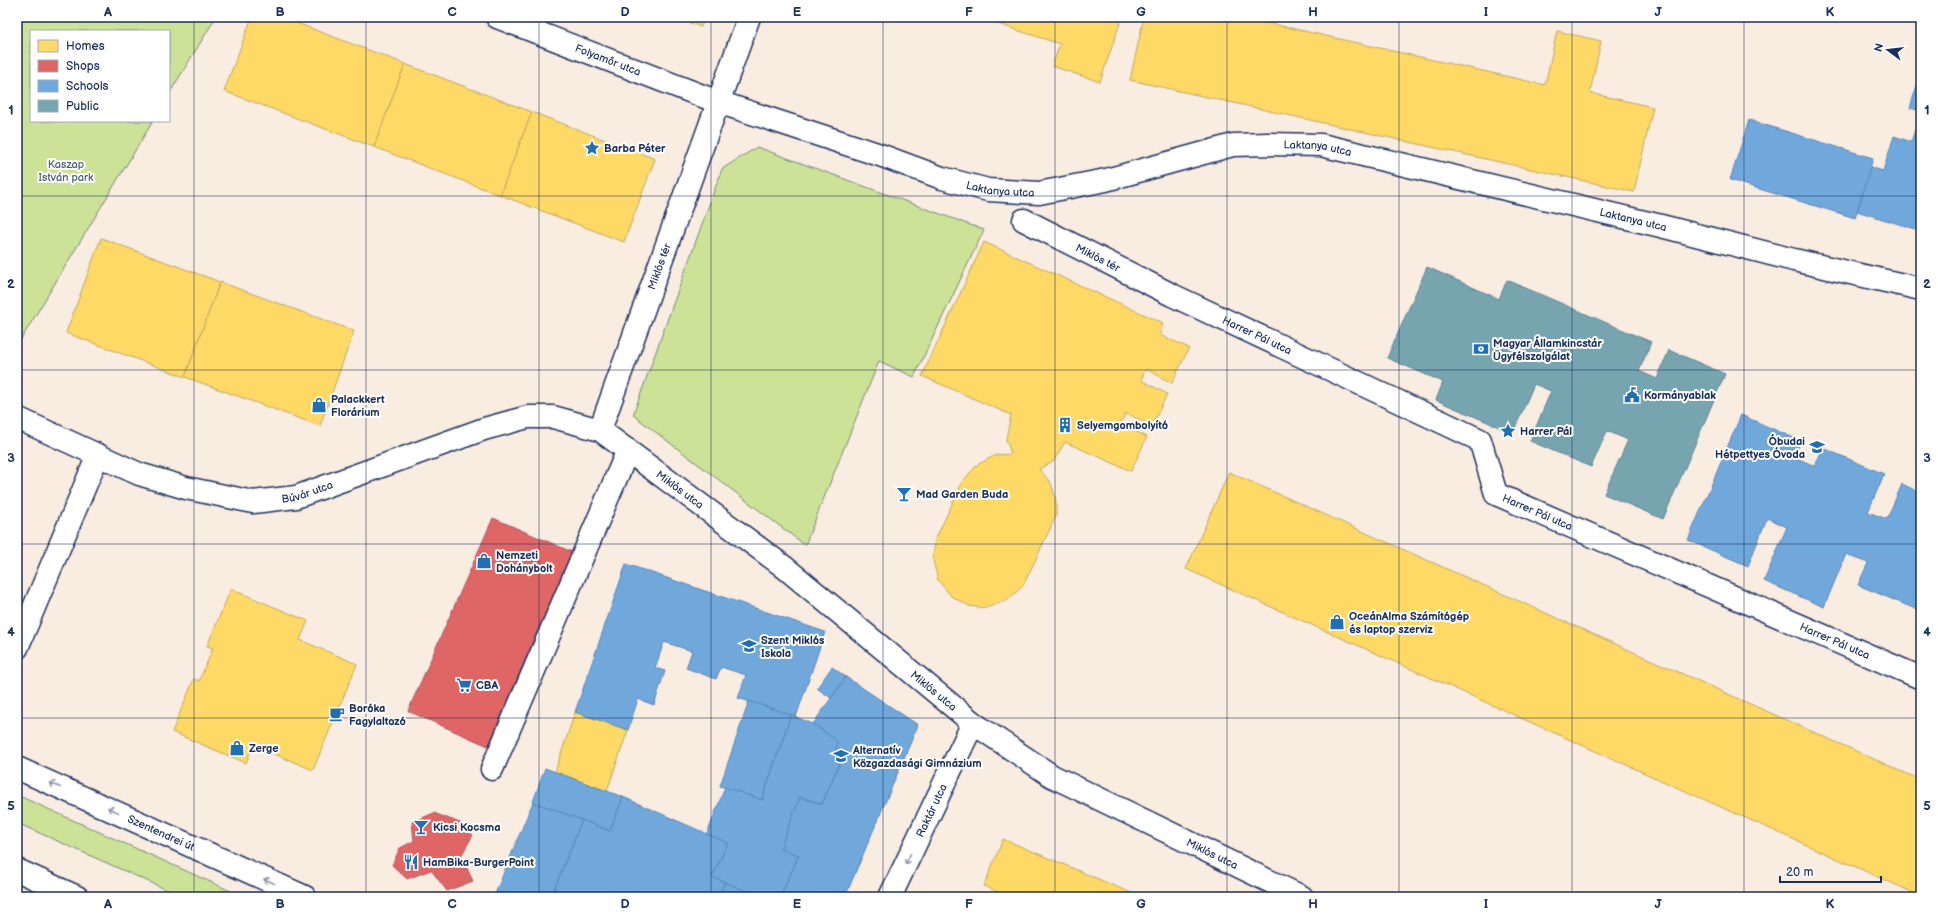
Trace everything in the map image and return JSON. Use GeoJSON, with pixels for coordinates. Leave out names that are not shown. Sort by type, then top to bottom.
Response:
{"type":"FeatureCollection","features":[{"type":"Feature","properties":{"kind":"street","name":"Folyamőr utca"},"geometry":{"type":"LineString","coordinates":[[497,17],[718,102]]}},
{"type":"Feature","properties":{"kind":"street","name":"Miklós tér"},"geometry":{"type":"LineString","coordinates":[[600,430],[749,17]]}},
{"type":"Feature","properties":{"kind":"street","name":"Laktanya utca"},"geometry":{"type":"LineString","coordinates":[[718,102],[880,155],[942,178],[988,190],[1039,192],[1106,180],[1233,145],[1321,145],[1661,226],[1794,260],[1921,289]]}},
{"type":"Feature","properties":{"kind":"street","name":"Miklós tér"},"geometry":{"type":"LineString","coordinates":[[1024,220],[1172,295]]}},
{"type":"Feature","properties":{"kind":"street","name":"Harrer Pál utca"},"geometry":{"type":"LineString","coordinates":[[1172,295],[1480,440],[1496,494],[1921,678]]}},
{"type":"Feature","properties":{"kind":"street","name":"Búvár utca"},"geometry":{"type":"LineString","coordinates":[[17,418],[138,474],[186,488],[253,502],[296,497],[484,429],[528,417],[553,417],[600,430]]}},
{"type":"Feature","properties":{"kind":"street","name":"Miklós utca"},"geometry":{"type":"LineString","coordinates":[[600,430],[783,566],[973,723],[1052,776],[1302,897]]}},
{"type":"Feature","properties":{"kind":"street"},"geometry":{"type":"LineString","coordinates":[[492,769],[628,450]]}},
{"type":"Feature","properties":{"kind":"street"},"geometry":{"type":"LineString","coordinates":[[17,648],[98,455]]}},
{"type":"Feature","properties":{"kind":"street","name":"Raktár utca"},"geometry":{"type":"LineString","coordinates":[[890,897],[973,723]]}},
{"type":"Feature","properties":{"kind":"street","name":"Szentendrei út"},"geometry":{"type":"LineString","coordinates":[[17,768],[305,897]]}},
{"type":"Feature","properties":{"kind":"street"},"geometry":{"type":"LineString","coordinates":[[17,870],[77,897]]}},
{"type":"Feature","properties":{"kind":"green space","name":"Kaszap István park"},"geometry":{"type":"Polygon","coordinates":[[[17,17],[216,17],[170,92],[170,30],[30,30],[30,122],[152,122],[17,346],[17,17]]]}},
{"type":"Feature","properties":{"kind":"green space"},"geometry":{"type":"Polygon","coordinates":[[[757,147],[984,230],[914,377],[879,361],[805,545],[633,415],[722,169],[757,147]]]}},
{"type":"Feature","properties":{"kind":"green space"},"geometry":{"type":"Polygon","coordinates":[[[17,795],[244,897],[183,897],[17,823],[17,795]]]}},
{"type":"Feature","properties":{"kind":"building: Homes"},"geometry":{"type":"Polygon","coordinates":[[[252,17],[281,17],[405,64],[374,147],[224,91],[252,17]]]}},
{"type":"Feature","properties":{"kind":"building: Homes"},"geometry":{"type":"Polygon","coordinates":[[[673,17],[705,17],[701,27],[673,17]]]}},
{"type":"Feature","properties":{"kind":"building: Homes"},"geometry":{"type":"Polygon","coordinates":[[[976,17],[1111,17],[1121,20],[1100,82],[1052,66],[1060,44],[976,17]]]}},
{"type":"Feature","properties":{"kind":"building: Homes"},"geometry":{"type":"Polygon","coordinates":[[[1144,17],[1251,17],[1250,19],[1545,85],[1557,31],[1601,41],[1590,93],[1653,107],[1634,192],[1130,80],[1144,17]]]}},
{"type":"Feature","properties":{"kind":"building: Homes"},"geometry":{"type":"Polygon","coordinates":[[[405,64],[532,112],[500,195],[374,147],[405,64]]]}},
{"type":"Feature","properties":{"kind":"building: Homes"},"geometry":{"type":"Polygon","coordinates":[[[532,112],[655,159],[624,242],[500,195],[532,112]]]}},
{"type":"Feature","properties":{"kind":"building: Homes"},"geometry":{"type":"Polygon","coordinates":[[[101,238],[220,282],[185,377],[66,333],[101,238]]]}},
{"type":"Feature","properties":{"kind":"building: Homes","name":"Selyemgombolyító"},"geometry":{"type":"Polygon","coordinates":[[[984,242],[1163,323],[1160,335],[1189,348],[1172,383],[1146,369],[1141,380],[1167,394],[1152,426],[1126,413],[1120,424],[1147,437],[1131,471],[1065,442],[1053,462],[1039,469],[1051,483],[1056,500],[1056,516],[1023,586],[1008,600],[986,608],[969,606],[951,596],[938,580],[933,560],[935,540],[963,481],[977,465],[996,455],[1011,454],[1006,439],[1011,415],[922,376],[984,242]]]}},
{"type":"Feature","properties":{"kind":"building: Homes"},"geometry":{"type":"Polygon","coordinates":[[[220,282],[354,331],[320,426],[185,377],[220,282]]]}},
{"type":"Feature","properties":{"kind":"building: Homes"},"geometry":{"type":"Polygon","coordinates":[[[1229,472],[1921,780],[1921,896],[1186,569],[1229,472]]]}},
{"type":"Feature","properties":{"kind":"building: Homes"},"geometry":{"type":"Polygon","coordinates":[[[231,589],[308,621],[300,640],[357,664],[313,770],[253,745],[246,763],[172,732],[194,679],[199,681],[213,648],[207,646],[231,589]]]}},
{"type":"Feature","properties":{"kind":"building: Homes"},"geometry":{"type":"Polygon","coordinates":[[[575,712],[628,730],[607,791],[555,772],[575,712]]]}},
{"type":"Feature","properties":{"kind":"building: Homes"},"geometry":{"type":"Polygon","coordinates":[[[1003,839],[1141,897],[1010,897],[984,886],[1003,839]]]}},
{"type":"Feature","properties":{"kind":"building: Shops"},"geometry":{"type":"Polygon","coordinates":[[[493,518],[572,552],[488,746],[408,711],[493,518]]]}},
{"type":"Feature","properties":{"kind":"building: Shops"},"geometry":{"type":"Polygon","coordinates":[[[434,813],[460,823],[473,835],[461,856],[473,881],[447,891],[431,870],[407,879],[392,865],[400,848],[414,841],[412,822],[434,813]]]}},
{"type":"Feature","properties":{"kind":"building: Schools"},"geometry":{"type":"Polygon","coordinates":[[[1921,72],[1921,111],[1910,108],[1921,72]]]}},
{"type":"Feature","properties":{"kind":"building: Schools"},"geometry":{"type":"Polygon","coordinates":[[[1921,111],[1921,231],[1857,211],[1870,167],[1883,171],[1894,136],[1911,142],[1921,111]]]}},
{"type":"Feature","properties":{"kind":"building: Schools"},"geometry":{"type":"Polygon","coordinates":[[[1749,120],[1873,158],[1855,218],[1730,180],[1749,120]]]}},
{"type":"Feature","properties":{"kind":"building: Schools"},"geometry":{"type":"Polygon","coordinates":[[[1741,415],[1801,441],[1794,457],[1815,466],[1823,448],[1884,474],[1868,512],[1887,519],[1902,484],[1921,493],[1921,603],[1918,610],[1858,585],[1868,563],[1846,554],[1824,607],[1764,581],[1787,527],[1767,518],[1748,566],[1688,540],[1741,415]]]}},
{"type":"Feature","properties":{"kind":"building: Schools","name":"Szent Miklós Iskola"},"geometry":{"type":"Polygon","coordinates":[[[626,564],[825,632],[796,717],[738,698],[746,675],[721,667],[716,679],[686,668],[692,651],[664,642],[655,668],[665,671],[654,705],[638,699],[628,730],[575,712],[626,564]]]}},
{"type":"Feature","properties":{"kind":"building: Schools"},"geometry":{"type":"Polygon","coordinates":[[[832,667],[846,677],[831,698],[817,688],[832,667]]]}},
{"type":"Feature","properties":{"kind":"building: Schools"},"geometry":{"type":"Polygon","coordinates":[[[846,677],[918,725],[845,897],[780,897],[799,855],[780,849],[800,797],[822,804],[842,757],[836,750],[837,741],[813,724],[846,677]]]}},
{"type":"Feature","properties":{"kind":"building: Schools"},"geometry":{"type":"Polygon","coordinates":[[[749,701],[791,715],[762,800],[720,786],[749,701]]]}},
{"type":"Feature","properties":{"kind":"building: Schools"},"geometry":{"type":"Polygon","coordinates":[[[791,715],[813,724],[837,741],[836,750],[842,757],[822,804],[800,797],[780,849],[799,855],[780,897],[758,897],[712,877],[728,843],[707,834],[725,787],[762,800],[791,715]]]}},
{"type":"Feature","properties":{"kind":"building: Schools"},"geometry":{"type":"Polygon","coordinates":[[[545,768],[623,797],[610,831],[533,802],[545,768]]]}},
{"type":"Feature","properties":{"kind":"building: Schools"},"geometry":{"type":"Polygon","coordinates":[[[623,797],[728,843],[712,877],[725,882],[718,897],[551,897],[582,820],[610,831],[623,797]]]}},
{"type":"Feature","properties":{"kind":"building: Schools"},"geometry":{"type":"Polygon","coordinates":[[[533,802],[582,820],[551,897],[502,897],[495,894],[533,802]]]}},
{"type":"Feature","properties":{"kind":"building: Schools"},"geometry":{"type":"Polygon","coordinates":[[[725,882],[757,896],[718,897],[725,882]]]}},
{"type":"Feature","properties":{"kind":"building: Public","name":"Kormányablak"},"geometry":{"type":"Polygon","coordinates":[[[1427,267],[1499,299],[1507,280],[1651,342],[1639,371],[1657,379],[1669,350],[1725,374],[1663,519],[1604,494],[1628,440],[1607,431],[1591,467],[1530,441],[1551,391],[1534,384],[1513,433],[1436,400],[1443,382],[1387,358],[1427,267]]]}},
{"type":"Feature","properties":{"kind":"place","name":"Barba Péter"},"geometry":{"type":"Point","coordinates":[592,148]}},
{"type":"Feature","properties":{"kind":"place","name":"Magyar Államkincstár Ügyfélszolgálat"},"geometry":{"type":"Point","coordinates":[1481,349]}},
{"type":"Feature","properties":{"kind":"place","name":"Kormányablak"},"geometry":{"type":"Point","coordinates":[1632,395]}},
{"type":"Feature","properties":{"kind":"place","name":"Palackkert Florárium"},"geometry":{"type":"Point","coordinates":[319,405]}},
{"type":"Feature","properties":{"kind":"place","name":"Selyemgombolyító"},"geometry":{"type":"Point","coordinates":[1065,425]}},
{"type":"Feature","properties":{"kind":"place","name":"Harrer Pál"},"geometry":{"type":"Point","coordinates":[1508,431]}},
{"type":"Feature","properties":{"kind":"place","name":"Óbudai Hétpettyes Óvoda"},"geometry":{"type":"Point","coordinates":[1817,447]}},
{"type":"Feature","properties":{"kind":"place","name":"Mad Garden Buda"},"geometry":{"type":"Point","coordinates":[904,494]}},
{"type":"Feature","properties":{"kind":"place","name":"Nemzeti Dohánybolt"},"geometry":{"type":"Point","coordinates":[484,561]}},
{"type":"Feature","properties":{"kind":"place","name":"OceánAlma Számítógép és laptop szerviz"},"geometry":{"type":"Point","coordinates":[1337,622]}},
{"type":"Feature","properties":{"kind":"place","name":"Szent Miklós Iskola"},"geometry":{"type":"Point","coordinates":[749,646]}},
{"type":"Feature","properties":{"kind":"place","name":"CBA"},"geometry":{"type":"Point","coordinates":[464,685]}},
{"type":"Feature","properties":{"kind":"place","name":"Boróka Fagylaltozó"},"geometry":{"type":"Point","coordinates":[337,714]}},
{"type":"Feature","properties":{"kind":"place","name":"Zerge"},"geometry":{"type":"Point","coordinates":[237,748]}},
{"type":"Feature","properties":{"kind":"place","name":"Alternatív Közgazdasági Gimnázium"},"geometry":{"type":"Point","coordinates":[841,756]}},
{"type":"Feature","properties":{"kind":"place","name":"Kicsi Kocsma"},"geometry":{"type":"Point","coordinates":[421,827]}},
{"type":"Feature","properties":{"kind":"place","name":"HamBika-BurgerPoint"},"geometry":{"type":"Point","coordinates":[411,862]}}]}
